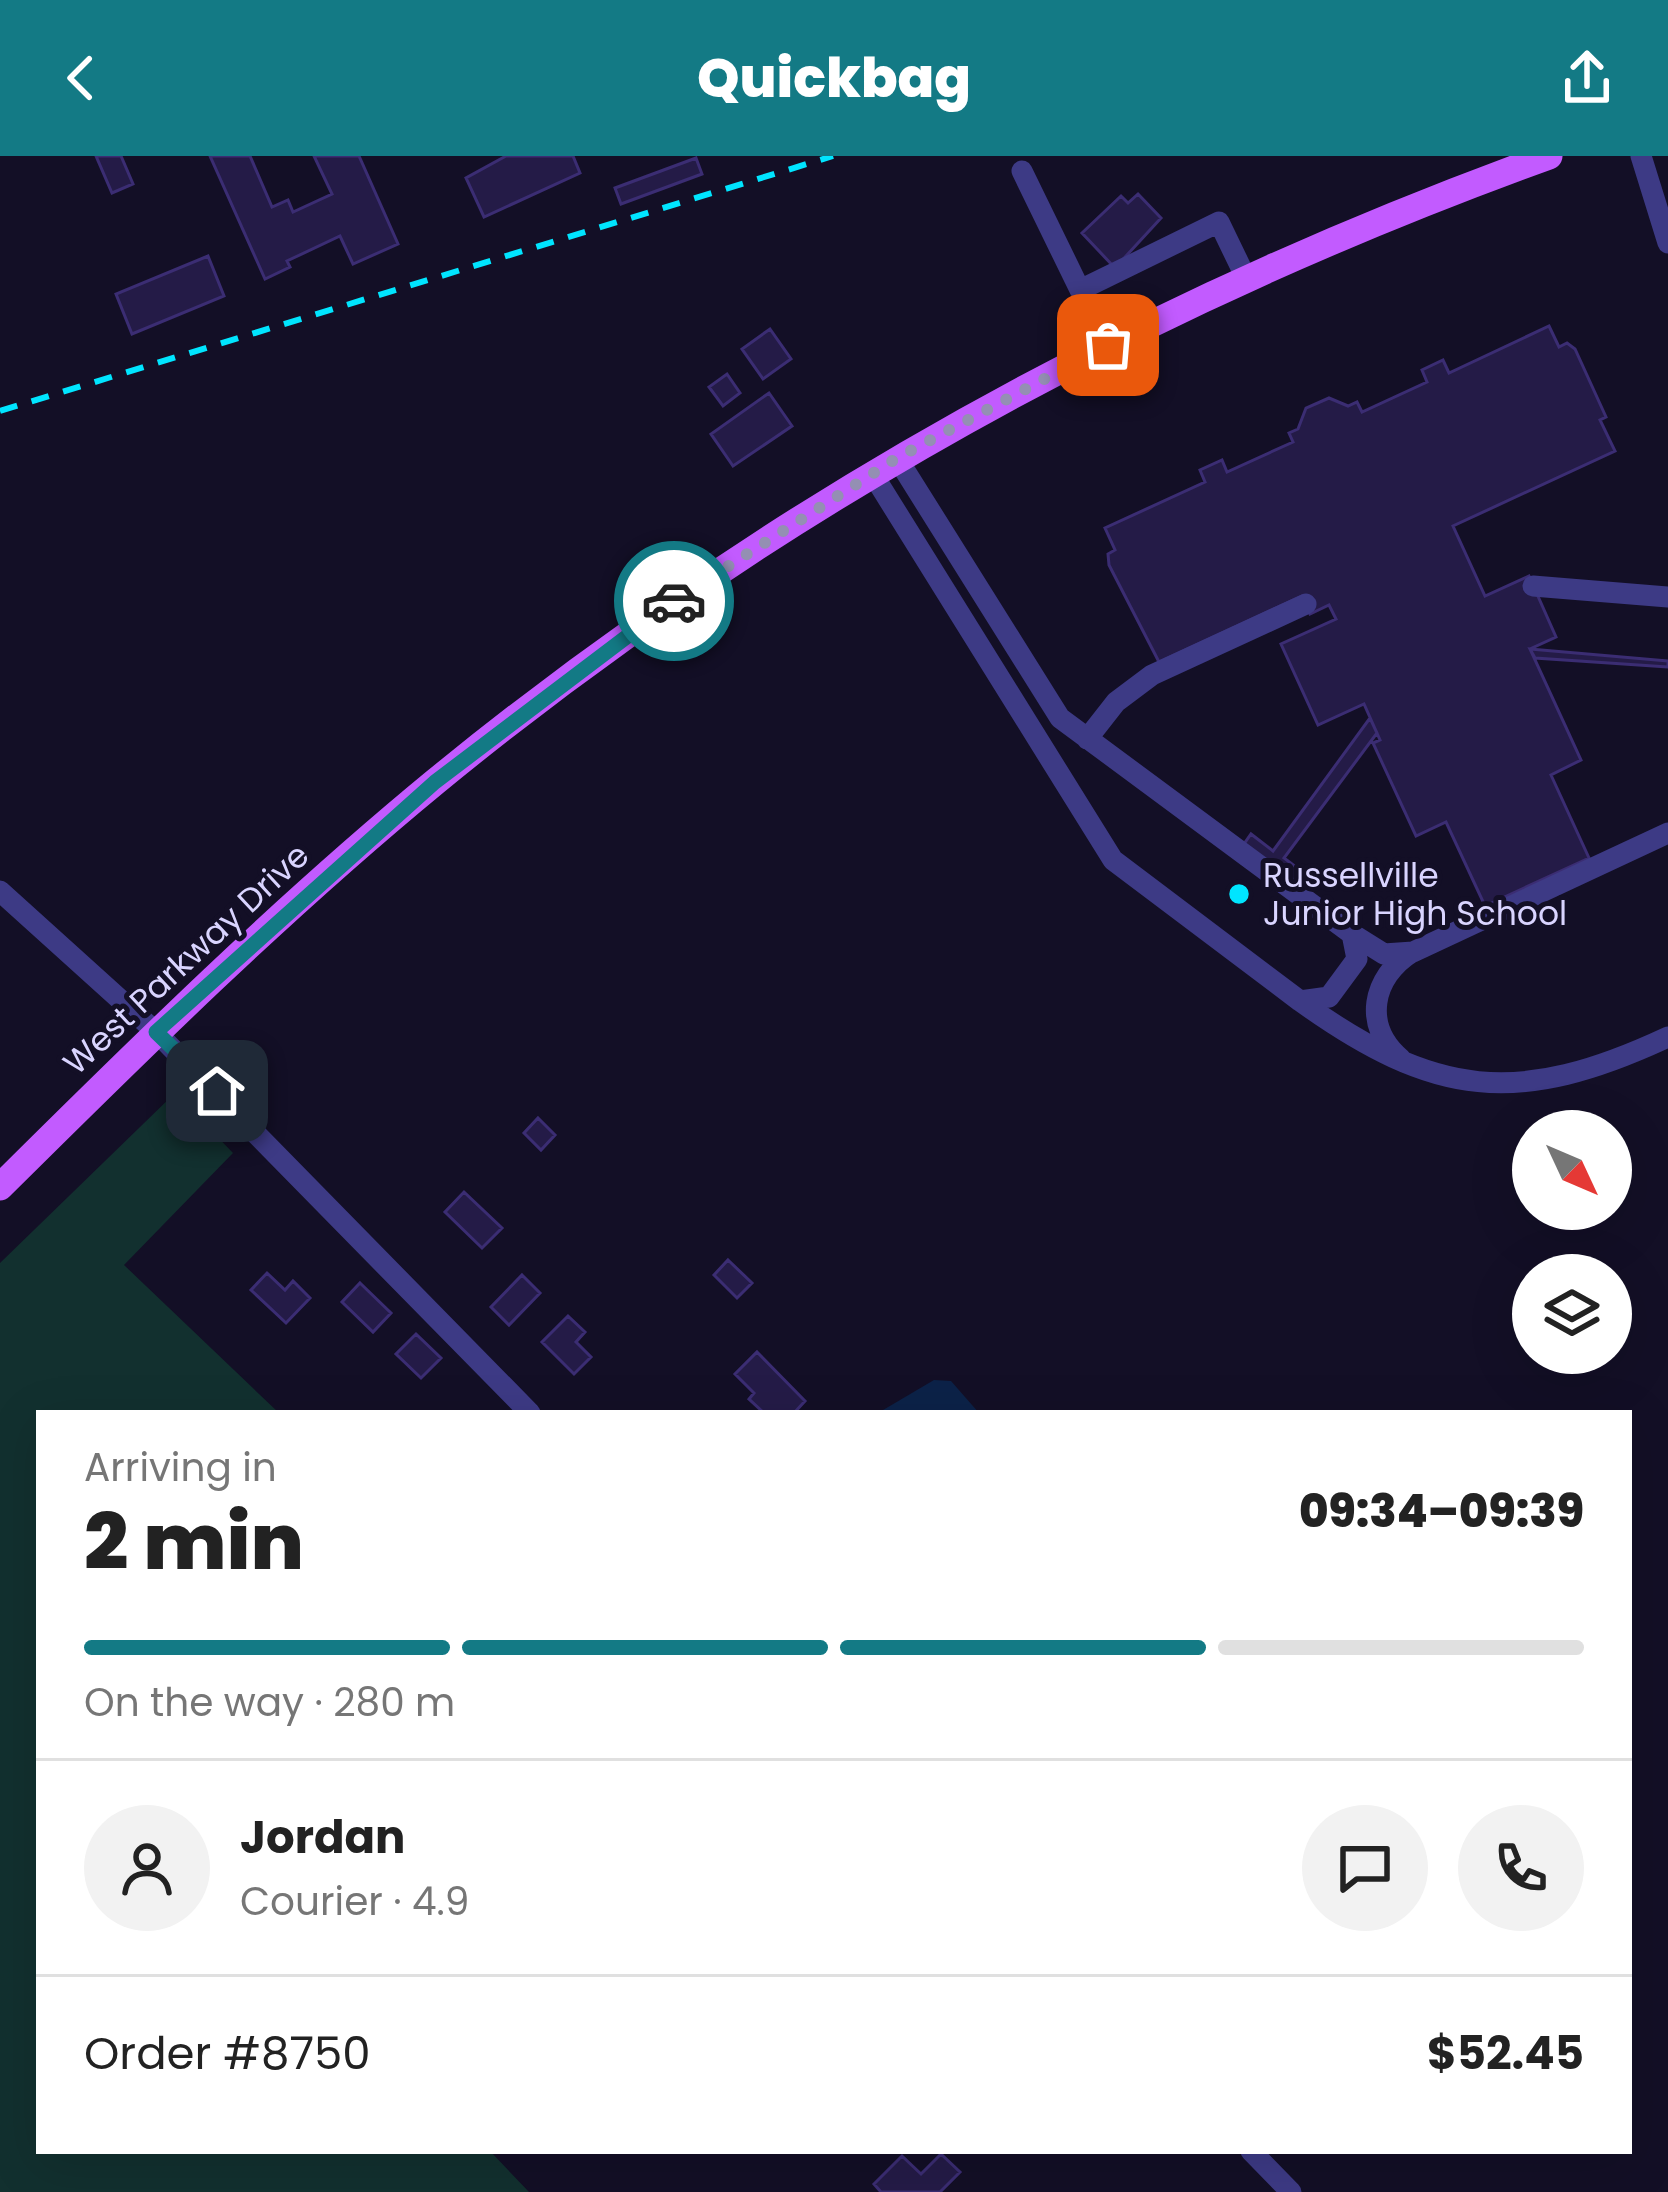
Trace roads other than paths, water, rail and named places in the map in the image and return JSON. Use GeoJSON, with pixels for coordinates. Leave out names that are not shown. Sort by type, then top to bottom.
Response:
{"type":"FeatureCollection","features":[{"type":"Feature","properties":{"kind":"main road","name":"West Parkway Drive"},"geometry":{"type":"LineString","coordinates":[[0,1187],[299,899],[551,691],[692,588],[885,465],[1103,347],[1332,239],[1549,156]]}},
{"type":"Feature","properties":{"kind":"street"},"geometry":{"type":"LineString","coordinates":[[1641,156],[1668,243]]}},
{"type":"Feature","properties":{"kind":"street"},"geometry":{"type":"LineString","coordinates":[[1022,171],[1080,290],[1219,222],[1246,278]]}},
{"type":"Feature","properties":{"kind":"street"},"geometry":{"type":"LineString","coordinates":[[885,465],[1052,710],[1352,934],[1384,954],[1413,952]]}},
{"type":"Feature","properties":{"kind":"street"},"geometry":{"type":"LineString","coordinates":[[885,465],[1113,860],[1353,1040],[1405,1064],[1475,1083],[1525,1084],[1573,1076],[1668,1036]]}},
{"type":"Feature","properties":{"kind":"street"},"geometry":{"type":"LineString","coordinates":[[1533,586],[1668,597]]}},
{"type":"Feature","properties":{"kind":"street"},"geometry":{"type":"LineString","coordinates":[[1087,740],[1116,702],[1152,675],[1306,604]]}},
{"type":"Feature","properties":{"kind":"street"},"geometry":{"type":"LineString","coordinates":[[1405,1064],[1390,1051],[1375,1012],[1378,988],[1391,965],[1668,833]]}},
{"type":"Feature","properties":{"kind":"street"},"geometry":{"type":"LineString","coordinates":[[0,891],[156,1032],[527,1410]]}},
{"type":"Feature","properties":{"kind":"street"},"geometry":{"type":"LineString","coordinates":[[1300,1001],[1330,998],[1345,980],[1357,959],[1352,934]]}},
{"type":"Feature","properties":{"kind":"street"},"geometry":{"type":"LineString","coordinates":[[1254,2154],[1291,2192]]}},
{"type":"Feature","properties":{"kind":"water"},"geometry":{"type":"Polygon","coordinates":[[[934,1380],[951,1381],[976,1410],[883,1410],[934,1380]]]}},
{"type":"Feature","properties":{"kind":"railway"},"geometry":{"type":"LineString","coordinates":[[0,411],[833,156]]}},
{"type":"Feature","properties":{"kind":"place","name":"Russellville Junior High School"},"geometry":{"type":"Point","coordinates":[1239,894]}}]}
